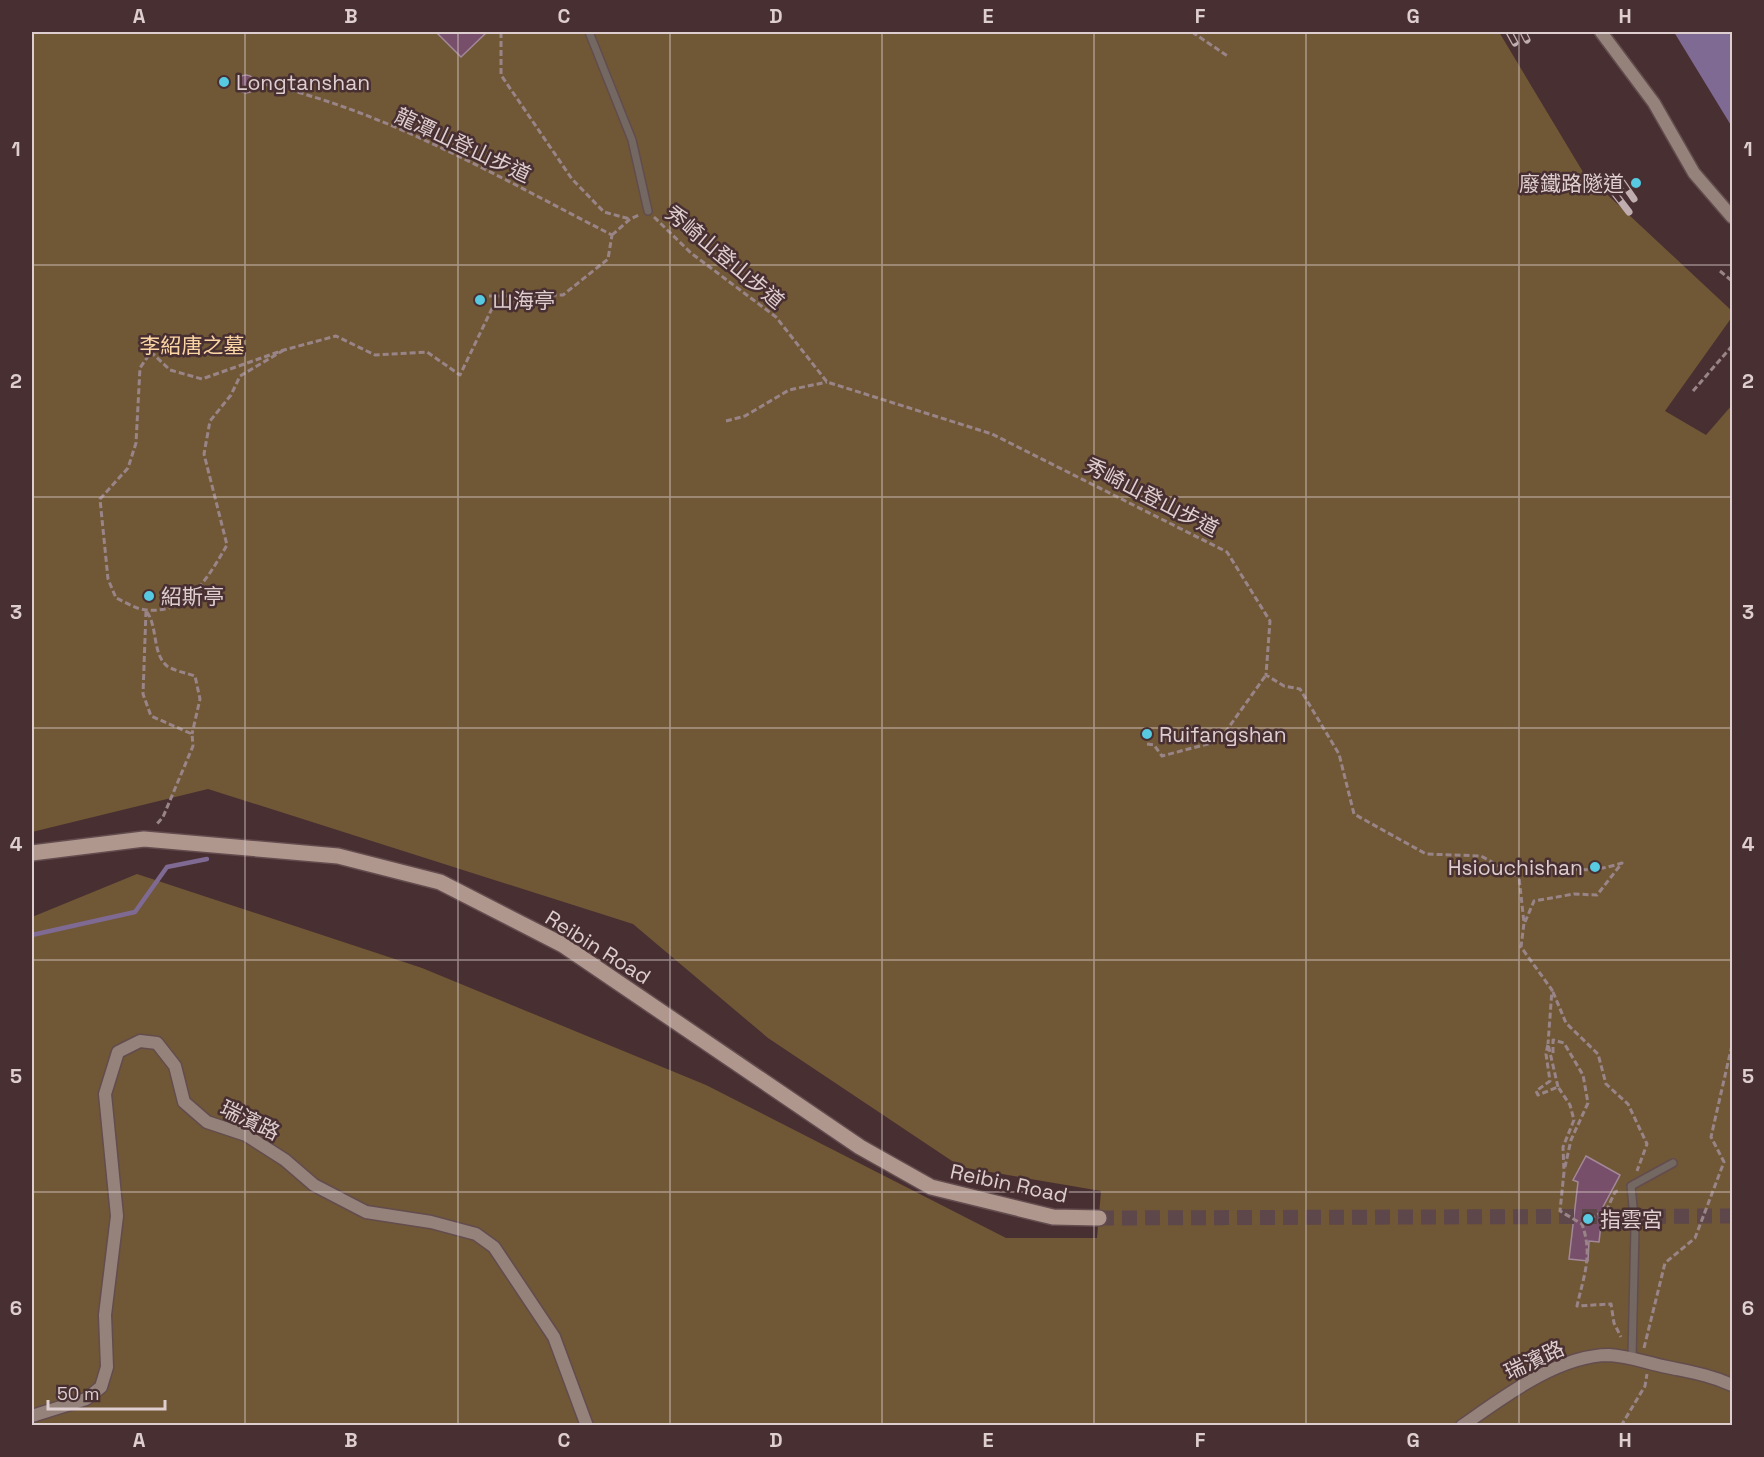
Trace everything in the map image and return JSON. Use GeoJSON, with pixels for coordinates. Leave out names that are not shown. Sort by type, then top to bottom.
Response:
{"type":"FeatureCollection","features":[{"type":"Feature","properties":{"kind":"main road","name":"Reibin Road"},"geometry":{"type":"LineString","coordinates":[[32,853],[144,839],[338,856],[440,882],[563,945],[860,1147],[931,1187],[1053,1217],[1100,1218]]}},
{"type":"Feature","properties":{"kind":"street"},"geometry":{"type":"LineString","coordinates":[[1601,32],[1654,103],[1694,173],[1732,218]]}},
{"type":"Feature","properties":{"kind":"street","name":"瑞濱路"},"geometry":{"type":"LineString","coordinates":[[32,1416],[86,1399],[101,1387],[107,1367],[105,1315],[117,1216],[105,1094],[118,1052],[140,1041],[157,1043],[175,1066],[184,1102],[207,1122],[246,1135],[285,1160],[314,1185],[366,1212],[431,1222],[476,1234],[494,1247],[554,1337],[587,1425]]}},
{"type":"Feature","properties":{"kind":"street","name":"瑞濱路"},"geometry":{"type":"LineString","coordinates":[[1462,1425],[1507,1394],[1559,1367],[1582,1359],[1607,1355],[1708,1374],[1732,1385]]}},
{"type":"Feature","properties":{"kind":"lane"},"geometry":{"type":"LineString","coordinates":[[589,32],[632,140],[648,211]]}},
{"type":"Feature","properties":{"kind":"lane"},"geometry":{"type":"LineString","coordinates":[[1641,1360],[1635,1227],[1630,1186],[1673,1163]]}},
{"type":"Feature","properties":{"kind":"path"},"geometry":{"type":"LineString","coordinates":[[501,32],[501,75],[572,179],[604,212],[630,219]]}},
{"type":"Feature","properties":{"kind":"path"},"geometry":{"type":"LineString","coordinates":[[1192,32],[1229,57]]}},
{"type":"Feature","properties":{"kind":"path","name":"龍潭山登山步道"},"geometry":{"type":"LineString","coordinates":[[254,82],[293,89],[388,125],[612,235]]}},
{"type":"Feature","properties":{"kind":"path"},"geometry":{"type":"LineString","coordinates":[[489,296],[563,295],[608,259],[612,235],[630,219],[648,211]]}},
{"type":"Feature","properties":{"kind":"path","name":"秀崎山登山步道"},"geometry":{"type":"LineString","coordinates":[[648,211],[691,254],[776,317],[828,382],[992,434],[1227,552],[1270,621],[1266,675]]}},
{"type":"Feature","properties":{"kind":"path"},"geometry":{"type":"LineString","coordinates":[[1720,271],[1732,281]]}},
{"type":"Feature","properties":{"kind":"path"},"geometry":{"type":"LineString","coordinates":[[144,839],[163,817],[193,746],[192,734],[200,699],[195,676],[168,666],[158,651],[154,622],[146,611],[116,598],[108,579],[100,499],[128,468],[136,443],[140,368],[151,352],[170,370],[202,379],[284,350],[336,336],[375,355],[427,352],[460,375],[498,296]]}},
{"type":"Feature","properties":{"kind":"path"},"geometry":{"type":"LineString","coordinates":[[1693,391],[1732,346]]}},
{"type":"Feature","properties":{"kind":"path"},"geometry":{"type":"LineString","coordinates":[[146,611],[173,607],[195,594],[227,545],[204,454],[210,421],[231,395],[240,376],[284,350]]}},
{"type":"Feature","properties":{"kind":"path"},"geometry":{"type":"LineString","coordinates":[[726,421],[745,416],[789,390],[828,382]]}},
{"type":"Feature","properties":{"kind":"path"},"geometry":{"type":"LineString","coordinates":[[146,611],[143,694],[152,716],[192,734]]}},
{"type":"Feature","properties":{"kind":"path"},"geometry":{"type":"LineString","coordinates":[[1147,744],[1154,745],[1162,756],[1220,741],[1266,675],[1284,686],[1300,689],[1339,754],[1354,814],[1426,854],[1481,856],[1519,877],[1524,923],[1521,947],[1552,990],[1566,1023],[1598,1054],[1606,1084],[1628,1104],[1647,1144],[1630,1186],[1615,1192],[1607,1209],[1582,1224]]}},
{"type":"Feature","properties":{"kind":"path"},"geometry":{"type":"LineString","coordinates":[[1524,923],[1534,901],[1574,894],[1597,895],[1622,863],[1602,869],[1595,867],[1577,871],[1564,866]]}},
{"type":"Feature","properties":{"kind":"path"},"geometry":{"type":"LineString","coordinates":[[1552,990],[1548,1044],[1550,1081],[1536,1091],[1538,1095],[1558,1086]]}},
{"type":"Feature","properties":{"kind":"path"},"geometry":{"type":"LineString","coordinates":[[1552,1057],[1553,1040],[1564,1043],[1583,1076],[1588,1103],[1571,1140],[1564,1172],[1560,1211],[1582,1224],[1589,1244],[1588,1261],[1577,1306],[1611,1304],[1614,1323],[1641,1360]]}},
{"type":"Feature","properties":{"kind":"path"},"geometry":{"type":"LineString","coordinates":[[1548,1044],[1558,1086],[1570,1105],[1574,1120],[1563,1148],[1564,1172]]}},
{"type":"Feature","properties":{"kind":"path"},"geometry":{"type":"LineString","coordinates":[[1621,1425],[1645,1386],[1641,1360],[1665,1263],[1695,1238],[1724,1162],[1712,1137],[1732,1045]]}},
{"type":"Feature","properties":{"kind":"green space","name":"李紹唐之墓"},"geometry":{"type":"Polygon","coordinates":[[[32,32],[1499,32],[1583,172],[1732,311],[1732,317],[1665,411],[1706,435],[1732,405],[1732,1425],[32,1425],[32,917],[137,874],[422,968],[706,1085],[1006,1238],[1097,1238],[1101,1191],[961,1167],[768,1038],[633,924],[208,789],[32,832],[32,32]]]}},
{"type":"Feature","properties":{"kind":"shaded area"},"geometry":{"type":"Polygon","coordinates":[[[1674,32],[1732,32],[1732,127],[1674,32]]]}},
{"type":"Feature","properties":{"kind":"building"},"geometry":{"type":"Polygon","coordinates":[[[436,32],[487,32],[461,57],[436,32]]]}},
{"type":"Feature","properties":{"kind":"building"},"geometry":{"type":"Polygon","coordinates":[[[246,75],[252,78],[255,84],[252,90],[246,93],[240,90],[237,84],[240,78],[246,75]]]}},
{"type":"Feature","properties":{"kind":"building"},"geometry":{"type":"Polygon","coordinates":[[[1586,1156],[1620,1175],[1603,1207],[1599,1242],[1589,1241],[1588,1261],[1569,1259],[1578,1182],[1573,1180],[1586,1156]]]}},
{"type":"Feature","properties":{"kind":"waterway"},"geometry":{"type":"LineString","coordinates":[[32,935],[135,912],[167,867],[207,859]]}},
{"type":"Feature","properties":{"kind":"tunnel"},"geometry":{"type":"LineString","coordinates":[[1099,1218],[1732,1216]]}},
{"type":"Feature","properties":{"kind":"railway"},"geometry":{"type":"LineString","coordinates":[[1509,32],[1515,43]]}},
{"type":"Feature","properties":{"kind":"railway"},"geometry":{"type":"LineString","coordinates":[[1523,32],[1527,40]]}},
{"type":"Feature","properties":{"kind":"railway"},"geometry":{"type":"LineString","coordinates":[[1620,179],[1634,199]]}},
{"type":"Feature","properties":{"kind":"railway"},"geometry":{"type":"LineString","coordinates":[[1612,190],[1629,212]]}},
{"type":"Feature","properties":{"kind":"place","name":"Longtanshan"},"geometry":{"type":"Point","coordinates":[224,82]}},
{"type":"Feature","properties":{"kind":"place","name":"廢鐵路隧道"},"geometry":{"type":"Point","coordinates":[1636,183]}},
{"type":"Feature","properties":{"kind":"place","name":"山海亭"},"geometry":{"type":"Point","coordinates":[480,300]}},
{"type":"Feature","properties":{"kind":"place","name":"紹斯亭"},"geometry":{"type":"Point","coordinates":[149,596]}},
{"type":"Feature","properties":{"kind":"place","name":"Ruifangshan"},"geometry":{"type":"Point","coordinates":[1147,734]}},
{"type":"Feature","properties":{"kind":"place","name":"Hsiouchishan"},"geometry":{"type":"Point","coordinates":[1595,867]}},
{"type":"Feature","properties":{"kind":"place","name":"指雲宮"},"geometry":{"type":"Point","coordinates":[1588,1219]}}]}
